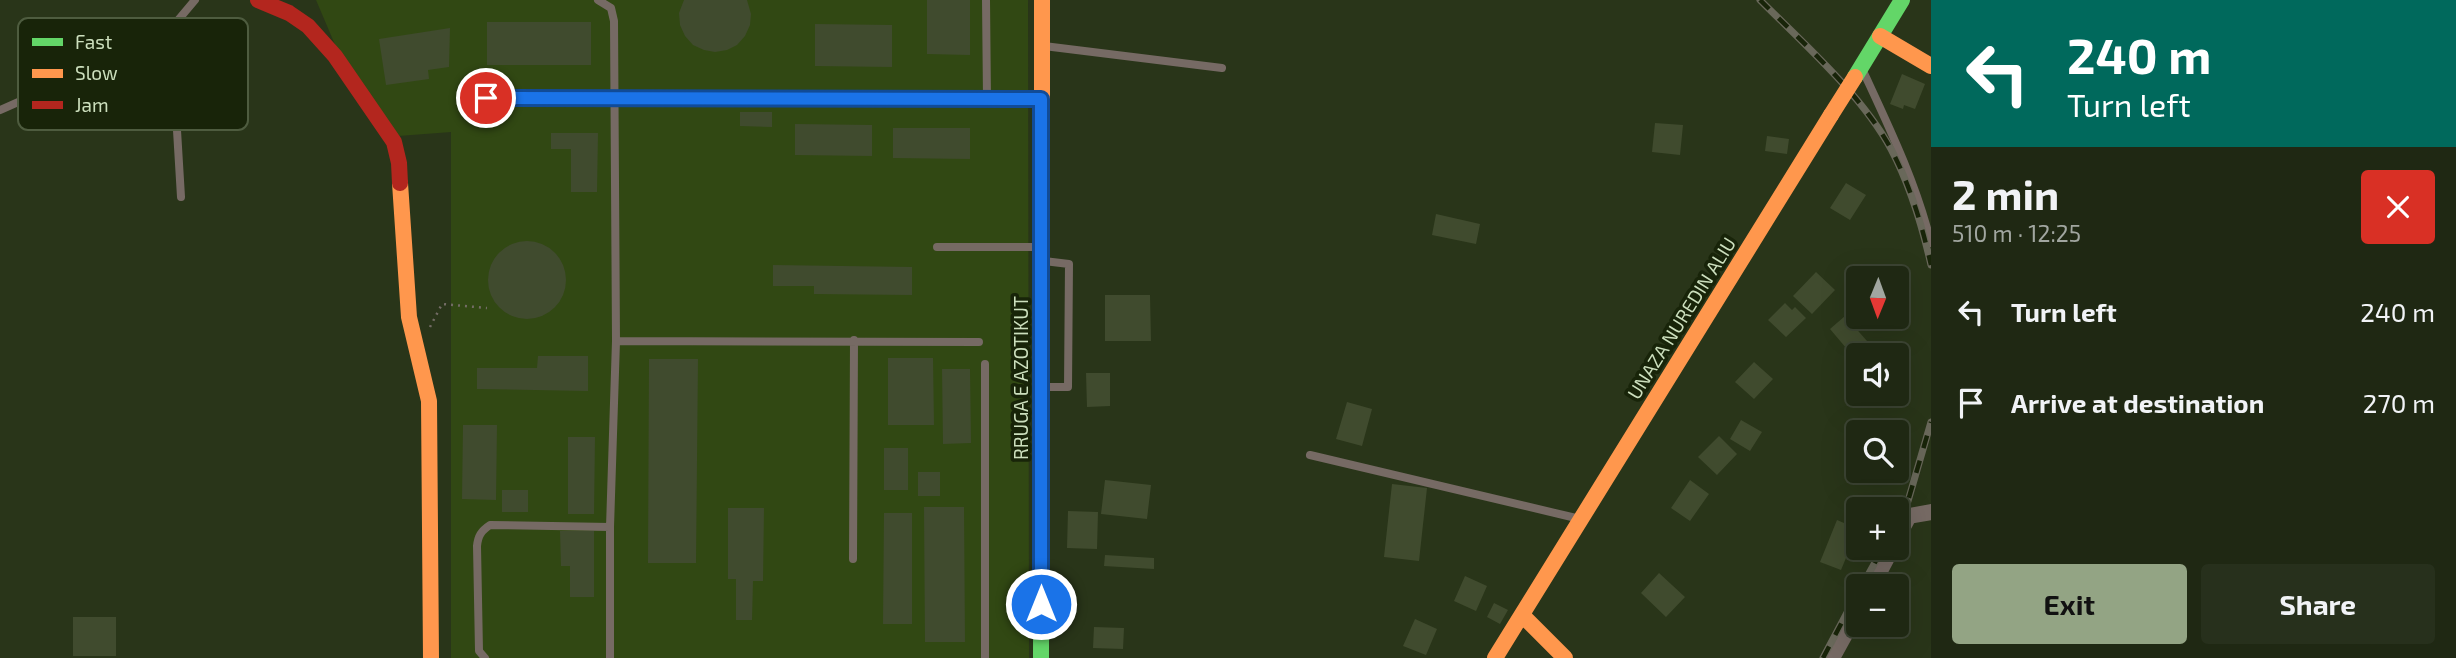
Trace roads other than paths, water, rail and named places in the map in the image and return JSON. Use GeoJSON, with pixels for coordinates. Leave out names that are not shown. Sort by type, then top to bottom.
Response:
{"type":"FeatureCollection","features":[{"type":"Feature","properties":{"kind":"street"},"geometry":{"type":"LineString","coordinates":[[258,0],[289,13],[308,26],[335,56],[394,142],[399,163],[409,317],[426,387],[430,427],[431,658]]}},
{"type":"Feature","properties":{"kind":"street","name":"RRUGA E AZOTIKUT"},"geometry":{"type":"LineString","coordinates":[[1041,658],[1042,0]]}},
{"type":"Feature","properties":{"kind":"street","name":"UNAZA NUREDIN ALIU"},"geometry":{"type":"LineString","coordinates":[[1495,658],[1902,0]]}},
{"type":"Feature","properties":{"kind":"street"},"geometry":{"type":"LineString","coordinates":[[1880,36],[1931,66]]}},
{"type":"Feature","properties":{"kind":"street"},"geometry":{"type":"LineString","coordinates":[[1909,516],[1931,512]]}},
{"type":"Feature","properties":{"kind":"street"},"geometry":{"type":"LineString","coordinates":[[1522,615],[1565,658]]}},
{"type":"Feature","properties":{"kind":"street"},"geometry":{"type":"LineString","coordinates":[[1832,658],[1846,633]]}},
{"type":"Feature","properties":{"kind":"lane"},"geometry":{"type":"LineString","coordinates":[[181,18],[195,0]]}},
{"type":"Feature","properties":{"kind":"lane"},"geometry":{"type":"LineString","coordinates":[[598,0],[614,13],[616,341],[610,527],[610,658]]}},
{"type":"Feature","properties":{"kind":"lane"},"geometry":{"type":"LineString","coordinates":[[986,0],[987,99]]}},
{"type":"Feature","properties":{"kind":"lane"},"geometry":{"type":"LineString","coordinates":[[1042,45],[1222,68]]}},
{"type":"Feature","properties":{"kind":"lane"},"geometry":{"type":"LineString","coordinates":[[1858,72],[1900,149],[1922,209],[1931,243]]}},
{"type":"Feature","properties":{"kind":"lane"},"geometry":{"type":"LineString","coordinates":[[461,98],[1041,99]]}},
{"type":"Feature","properties":{"kind":"lane"},"geometry":{"type":"LineString","coordinates":[[0,110],[18,102]]}},
{"type":"Feature","properties":{"kind":"lane"},"geometry":{"type":"LineString","coordinates":[[177,130],[181,197]]}},
{"type":"Feature","properties":{"kind":"lane"},"geometry":{"type":"LineString","coordinates":[[937,247],[1041,254],[1069,264],[1068,387],[1041,387]]}},
{"type":"Feature","properties":{"kind":"lane"},"geometry":{"type":"LineString","coordinates":[[853,559],[854,340]]}},
{"type":"Feature","properties":{"kind":"lane"},"geometry":{"type":"LineString","coordinates":[[616,341],[979,342]]}},
{"type":"Feature","properties":{"kind":"lane"},"geometry":{"type":"LineString","coordinates":[[985,364],[985,658]]}},
{"type":"Feature","properties":{"kind":"lane"},"geometry":{"type":"LineString","coordinates":[[1310,455],[1581,519]]}},
{"type":"Feature","properties":{"kind":"lane"},"geometry":{"type":"LineString","coordinates":[[485,658],[479,651],[477,546],[478,536],[483,530],[490,525],[610,527]]}},
{"type":"Feature","properties":{"kind":"railway"},"geometry":{"type":"LineString","coordinates":[[1760,0],[1831,70],[1879,129],[1910,191],[1931,265]]}},
{"type":"Feature","properties":{"kind":"railway"},"geometry":{"type":"LineString","coordinates":[[1909,498],[1931,422]]}},
{"type":"Feature","properties":{"kind":"railway"},"geometry":{"type":"LineString","coordinates":[[1869,574],[1876,560]]}},
{"type":"Feature","properties":{"kind":"railway"},"geometry":{"type":"LineString","coordinates":[[1823,658],[1846,615]]}}]}
